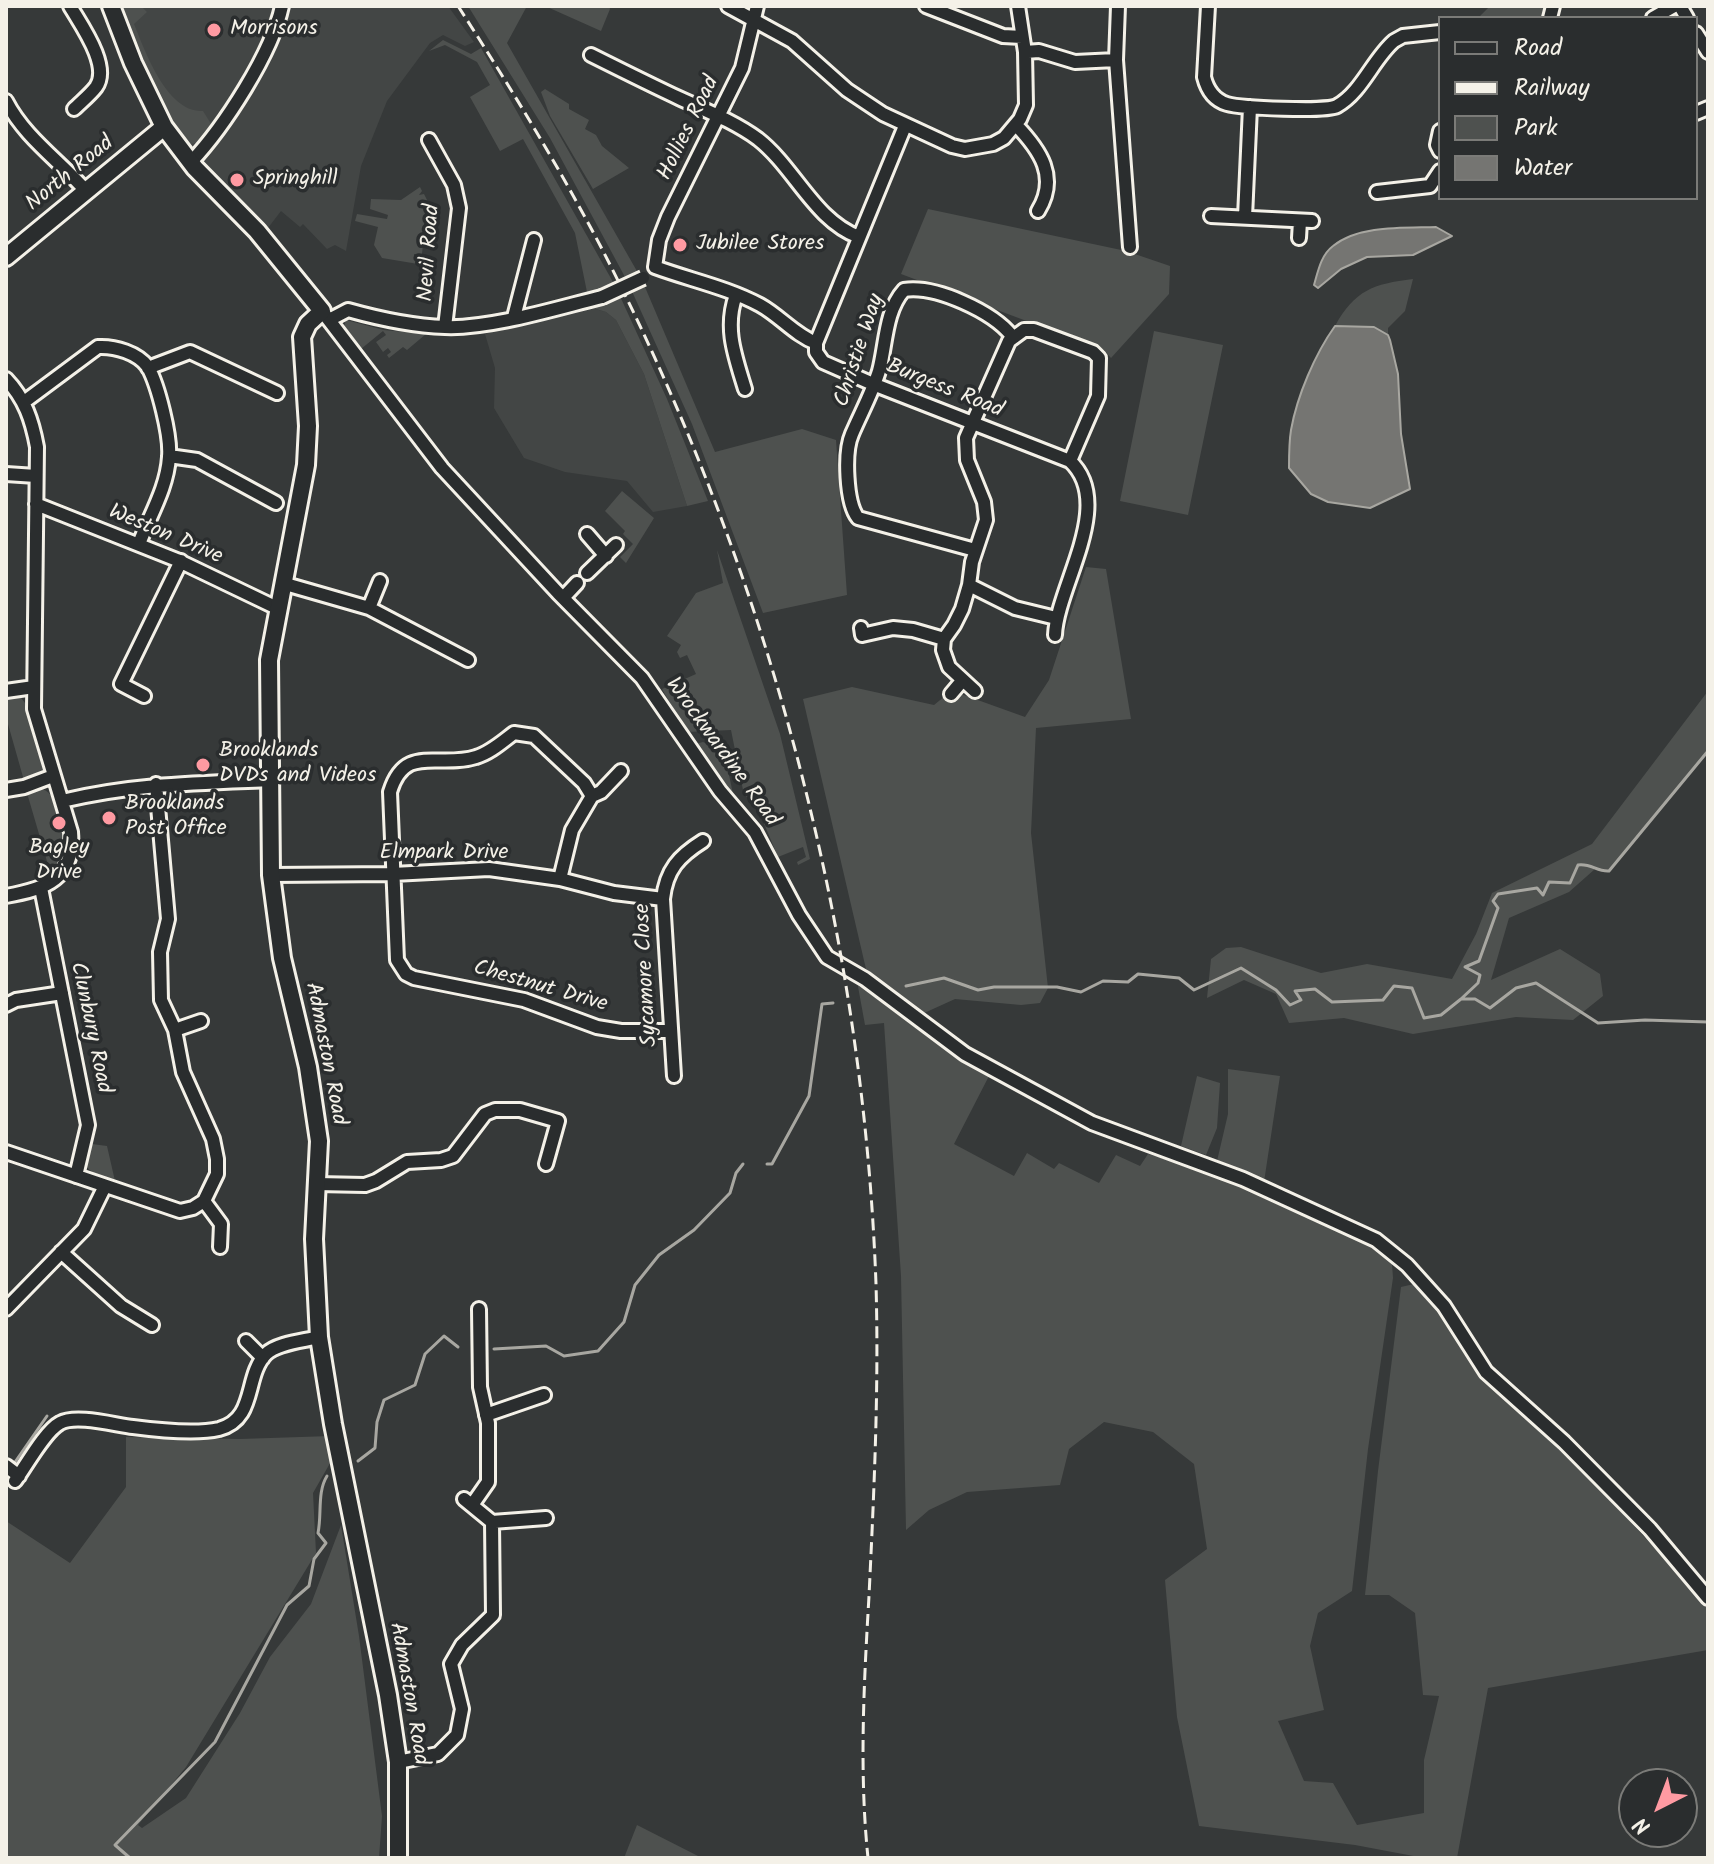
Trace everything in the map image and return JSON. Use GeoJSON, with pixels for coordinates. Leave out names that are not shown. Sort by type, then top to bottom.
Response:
{"type":"FeatureCollection","features":[{"type":"Feature","properties":{"kind":"street"},"geometry":{"type":"LineString","coordinates":[[70,6],[101,69],[98,84],[74,109]]}},
{"type":"Feature","properties":{"kind":"street"},"geometry":{"type":"LineString","coordinates":[[111,6],[133,63],[164,127],[191,162],[257,231],[325,316],[348,310],[385,320],[445,327],[494,322],[602,297],[643,278],[655,267]]}},
{"type":"Feature","properties":{"kind":"street"},"geometry":{"type":"LineString","coordinates":[[191,162],[219,129],[244,89],[279,21],[282,6]]}},
{"type":"Feature","properties":{"kind":"street"},"geometry":{"type":"LineString","coordinates":[[728,6],[792,41],[847,90],[905,126],[965,149],[993,144],[1004,138],[1016,125],[1026,105],[1025,52],[1018,6]]}},
{"type":"Feature","properties":{"kind":"street","name":"Hollies Road"},"geometry":{"type":"LineString","coordinates":[[655,267],[659,240],[668,217],[742,68],[757,6]]}},
{"type":"Feature","properties":{"kind":"street"},"geometry":{"type":"LineString","coordinates":[[926,6],[1003,36],[1022,37]]}},
{"type":"Feature","properties":{"kind":"street"},"geometry":{"type":"LineString","coordinates":[[1118,6],[1116,60],[1130,247]]}},
{"type":"Feature","properties":{"kind":"street"},"geometry":{"type":"LineString","coordinates":[[1208,6],[1204,77],[1207,88],[1225,104],[1250,107],[1333,108],[1349,97],[1394,41],[1403,36],[1438,32]]}},
{"type":"Feature","properties":{"kind":"street"},"geometry":{"type":"LineString","coordinates":[[1657,16],[1677,6]]}},
{"type":"Feature","properties":{"kind":"street"},"geometry":{"type":"LineString","coordinates":[[1025,52],[1039,51],[1075,62],[1116,60]]}},
{"type":"Feature","properties":{"kind":"street"},"geometry":{"type":"LineString","coordinates":[[591,55],[717,116],[758,140],[781,160],[824,214],[845,232],[859,237]]}},
{"type":"Feature","properties":{"kind":"street"},"geometry":{"type":"LineString","coordinates":[[6,101],[14,117],[87,192]]}},
{"type":"Feature","properties":{"kind":"street"},"geometry":{"type":"LineString","coordinates":[[1245,217],[1250,107]]}},
{"type":"Feature","properties":{"kind":"street"},"geometry":{"type":"LineString","coordinates":[[1016,125],[1042,156],[1047,197],[1038,211]]}},
{"type":"Feature","properties":{"kind":"street"},"geometry":{"type":"LineString","coordinates":[[816,343],[905,126]]}},
{"type":"Feature","properties":{"kind":"street","name":"North Road"},"geometry":{"type":"LineString","coordinates":[[6,257],[164,127]]}},
{"type":"Feature","properties":{"kind":"street","name":"Nevil Road"},"geometry":{"type":"LineString","coordinates":[[429,140],[454,185],[459,208],[445,327]]}},
{"type":"Feature","properties":{"kind":"street"},"geometry":{"type":"LineString","coordinates":[[1377,192],[1430,186],[1438,174]]}},
{"type":"Feature","properties":{"kind":"street"},"geometry":{"type":"LineString","coordinates":[[1211,216],[1306,221],[1299,238]]}},
{"type":"Feature","properties":{"kind":"street"},"geometry":{"type":"LineString","coordinates":[[514,317],[534,240]]}},
{"type":"Feature","properties":{"kind":"street","name":"Burgess Road"},"geometry":{"type":"LineString","coordinates":[[655,267],[701,281],[760,305],[816,343],[818,358],[823,362],[1070,461]]}},
{"type":"Feature","properties":{"kind":"street","name":"Christie Way"},"geometry":{"type":"LineString","coordinates":[[975,550],[864,520],[854,514],[849,491],[849,446],[879,371],[892,308],[904,290],[925,290],[982,311],[1003,325],[1012,336]]}},
{"type":"Feature","properties":{"kind":"street"},"geometry":{"type":"LineString","coordinates":[[736,295],[731,309],[730,336],[745,389]]}},
{"type":"Feature","properties":{"kind":"street","name":"Admaston Road"},"geometry":{"type":"LineString","coordinates":[[325,316],[308,324],[302,337],[308,426],[306,465],[269,660],[271,875],[282,958],[311,1082],[319,1141],[314,1239],[319,1337],[336,1439],[388,1695],[398,1762],[398,1858]]}},
{"type":"Feature","properties":{"kind":"street","name":"Wrockwardine Road"},"geometry":{"type":"LineString","coordinates":[[325,316],[442,468],[642,678],[720,791],[755,832],[799,915],[827,957],[865,979],[965,1054],[1092,1123],[1243,1179],[1376,1240],[1407,1265],[1444,1306],[1486,1372],[1564,1442],[1650,1529],[1708,1598]]}},
{"type":"Feature","properties":{"kind":"street"},"geometry":{"type":"LineString","coordinates":[[975,691],[949,667],[943,650],[944,639],[962,609],[975,550],[986,520],[984,502],[967,460],[966,438],[1012,336],[1024,330],[1034,330],[1093,352],[1099,358],[1098,396],[1070,461],[1082,479],[1087,503],[1085,526],[1077,565],[1056,618],[1055,635]]}},
{"type":"Feature","properties":{"kind":"street"},"geometry":{"type":"LineString","coordinates":[[716,337],[730,336]]}},
{"type":"Feature","properties":{"kind":"street"},"geometry":{"type":"LineString","coordinates":[[24,402],[98,347],[108,346],[126,352],[140,359],[148,368],[166,423],[169,456],[158,500],[139,544]]}},
{"type":"Feature","properties":{"kind":"street"},"geometry":{"type":"LineString","coordinates":[[148,368],[190,352],[277,393]]}},
{"type":"Feature","properties":{"kind":"street"},"geometry":{"type":"LineString","coordinates":[[6,379],[24,402],[37,447],[34,687],[38,727],[71,832],[72,849],[63,871],[41,888],[6,896]]}},
{"type":"Feature","properties":{"kind":"street"},"geometry":{"type":"LineString","coordinates":[[169,456],[197,460],[269,504]]}},
{"type":"Feature","properties":{"kind":"street"},"geometry":{"type":"LineString","coordinates":[[6,474],[36,476]]}},
{"type":"Feature","properties":{"kind":"street","name":"Weston Drive"},"geometry":{"type":"LineString","coordinates":[[36,504],[181,561],[277,608]]}},
{"type":"Feature","properties":{"kind":"street"},"geometry":{"type":"LineString","coordinates":[[587,534],[606,556]]}},
{"type":"Feature","properties":{"kind":"street"},"geometry":{"type":"LineString","coordinates":[[563,598],[616,545]]}},
{"type":"Feature","properties":{"kind":"street"},"geometry":{"type":"LineString","coordinates":[[144,696],[121,684],[181,561]]}},
{"type":"Feature","properties":{"kind":"street"},"geometry":{"type":"LineString","coordinates":[[369,608],[380,581]]}},
{"type":"Feature","properties":{"kind":"street"},"geometry":{"type":"LineString","coordinates":[[282,583],[369,608],[468,660]]}},
{"type":"Feature","properties":{"kind":"street"},"geometry":{"type":"LineString","coordinates":[[969,585],[1015,608],[1056,618]]}},
{"type":"Feature","properties":{"kind":"street"},"geometry":{"type":"LineString","coordinates":[[861,628],[862,635],[893,628],[944,639]]}},
{"type":"Feature","properties":{"kind":"street"},"geometry":{"type":"LineString","coordinates":[[951,694],[962,681]]}},
{"type":"Feature","properties":{"kind":"street"},"geometry":{"type":"LineString","coordinates":[[6,691],[34,687]]}},
{"type":"Feature","properties":{"kind":"street","name":"Chestnut Drive"},"geometry":{"type":"LineString","coordinates":[[592,796],[584,783],[534,736],[524,733],[514,733],[475,758],[413,761],[402,766],[390,792],[397,960],[406,974],[414,978],[524,1000],[597,1027],[621,1031],[671,1031]]}},
{"type":"Feature","properties":{"kind":"street"},"geometry":{"type":"LineString","coordinates":[[560,879],[572,830],[592,796],[601,792],[621,771]]}},
{"type":"Feature","properties":{"kind":"street"},"geometry":{"type":"LineString","coordinates":[[6,790],[53,776]]}},
{"type":"Feature","properties":{"kind":"street"},"geometry":{"type":"LineString","coordinates":[[62,801],[102,791],[156,784],[270,780]]}},
{"type":"Feature","properties":{"kind":"street"},"geometry":{"type":"LineString","coordinates":[[6,1152],[180,1211],[204,1201],[217,1174],[213,1139],[183,1072],[175,1030],[161,1000],[160,952],[168,919],[156,784]]}},
{"type":"Feature","properties":{"kind":"street","name":"Sycamore Close"},"geometry":{"type":"LineString","coordinates":[[674,1076],[663,899],[668,873],[689,850],[703,841]]}},
{"type":"Feature","properties":{"kind":"street","name":"Elmpark Drive"},"geometry":{"type":"LineString","coordinates":[[271,875],[489,869],[560,879],[614,893],[663,899]]}},
{"type":"Feature","properties":{"kind":"street","name":"Clunbury Road"},"geometry":{"type":"LineString","coordinates":[[41,888],[88,1125],[76,1176]]}},
{"type":"Feature","properties":{"kind":"street"},"geometry":{"type":"LineString","coordinates":[[6,1005],[16,1000],[62,993]]}},
{"type":"Feature","properties":{"kind":"street"},"geometry":{"type":"LineString","coordinates":[[175,1030],[201,1021]]}},
{"type":"Feature","properties":{"kind":"street"},"geometry":{"type":"LineString","coordinates":[[317,1184],[365,1185],[407,1162],[441,1160],[453,1156],[485,1114],[495,1110],[520,1110],[558,1121],[546,1164]]}},
{"type":"Feature","properties":{"kind":"street"},"geometry":{"type":"LineString","coordinates":[[6,1309],[84,1229],[105,1186]]}},
{"type":"Feature","properties":{"kind":"street"},"geometry":{"type":"LineString","coordinates":[[204,1201],[221,1224],[220,1247]]}},
{"type":"Feature","properties":{"kind":"street"},"geometry":{"type":"LineString","coordinates":[[61,1252],[94,1285],[121,1306],[148,1318]]}},
{"type":"Feature","properties":{"kind":"street"},"geometry":{"type":"LineString","coordinates":[[479,1309],[480,1387],[486,1415],[488,1482],[468,1502],[492,1522],[546,1518]]}},
{"type":"Feature","properties":{"kind":"street"},"geometry":{"type":"LineString","coordinates":[[14,1474],[55,1427],[69,1420],[138,1428],[223,1428],[247,1405],[263,1358],[275,1348],[319,1337]]}},
{"type":"Feature","properties":{"kind":"street"},"geometry":{"type":"LineString","coordinates":[[246,1341],[263,1358]]}},
{"type":"Feature","properties":{"kind":"street"},"geometry":{"type":"LineString","coordinates":[[486,1415],[544,1395]]}},
{"type":"Feature","properties":{"kind":"street"},"geometry":{"type":"LineString","coordinates":[[398,1762],[438,1754],[457,1735],[462,1709],[451,1664],[462,1645],[493,1615],[492,1522]]}},
{"type":"Feature","properties":{"kind":"shaded area"},"geometry":{"type":"Polygon","coordinates":[[[123,6],[448,6],[474,42],[465,46],[443,35],[430,43],[387,101],[361,166],[346,251],[335,245],[327,249],[303,224],[300,227],[281,211],[268,228],[202,163],[172,121],[123,6]]]}},
{"type":"Feature","properties":{"kind":"shaded area"},"geometry":{"type":"Polygon","coordinates":[[[590,307],[606,312],[616,320],[644,374],[687,506],[653,512],[627,481],[565,472],[524,458],[494,408],[495,368],[485,334],[514,323],[590,307]]]}},
{"type":"Feature","properties":{"kind":"green space"},"geometry":{"type":"Polygon","coordinates":[[[123,6],[141,6],[147,12],[134,24],[159,78],[179,102],[190,109],[203,111],[213,127],[200,141],[188,144],[168,112],[143,60],[123,6]]]}},
{"type":"Feature","properties":{"kind":"green space"},"geometry":{"type":"Polygon","coordinates":[[[468,6],[527,6],[507,43],[638,273],[625,277],[550,138],[468,6]]]}},
{"type":"Feature","properties":{"kind":"green space"},"geometry":{"type":"Polygon","coordinates":[[[545,6],[609,6],[610,9],[601,31],[545,6]]]}},
{"type":"Feature","properties":{"kind":"green space"},"geometry":{"type":"Polygon","coordinates":[[[1490,6],[1547,6],[1544,16],[1480,16],[1490,6]]]}},
{"type":"Feature","properties":{"kind":"green space"},"geometry":{"type":"Polygon","coordinates":[[[443,40],[471,54],[481,48],[613,282],[588,297],[575,233],[523,139],[500,151],[470,97],[490,85],[477,62],[445,45],[429,51],[443,40]]]}},
{"type":"Feature","properties":{"kind":"green space"},"geometry":{"type":"Polygon","coordinates":[[[545,89],[569,104],[569,109],[589,120],[585,129],[596,135],[602,146],[629,168],[593,189],[550,116],[541,92],[545,89]]]}},
{"type":"Feature","properties":{"kind":"green space"},"geometry":{"type":"Polygon","coordinates":[[[420,187],[422,191],[419,195],[424,194],[428,202],[423,236],[419,241],[423,244],[422,254],[414,254],[418,264],[382,258],[374,245],[378,227],[355,221],[357,214],[387,219],[388,215],[370,209],[371,199],[401,200],[420,187]]]}},
{"type":"Feature","properties":{"kind":"green space"},"geometry":{"type":"Polygon","coordinates":[[[928,209],[1126,251],[1170,266],[1169,294],[1111,358],[1104,350],[901,274],[928,209]]]}},
{"type":"Feature","properties":{"kind":"green space"},"geometry":{"type":"Polygon","coordinates":[[[1413,279],[1405,311],[1388,328],[1388,335],[1374,327],[1335,326],[1350,304],[1366,291],[1387,283],[1413,279]]]}},
{"type":"Feature","properties":{"kind":"green space"},"geometry":{"type":"Polygon","coordinates":[[[642,280],[715,452],[802,429],[836,440],[847,595],[763,613],[692,424],[630,287],[642,280]]]}},
{"type":"Feature","properties":{"kind":"green space"},"geometry":{"type":"Polygon","coordinates":[[[619,294],[667,399],[708,501],[687,506],[644,374],[616,320],[606,312],[590,307],[619,294]]]}},
{"type":"Feature","properties":{"kind":"green space"},"geometry":{"type":"Polygon","coordinates":[[[346,320],[384,330],[426,334],[407,350],[403,347],[389,358],[387,355],[391,352],[388,348],[383,352],[376,342],[386,335],[383,331],[361,349],[344,326],[346,320]]]}},
{"type":"Feature","properties":{"kind":"green space"},"geometry":{"type":"Polygon","coordinates":[[[1154,331],[1223,345],[1188,515],[1120,501],[1154,331]]]}},
{"type":"Feature","properties":{"kind":"green space"},"geometry":{"type":"Polygon","coordinates":[[[622,491],[654,518],[626,563],[620,557],[633,544],[605,511],[622,491]]]}},
{"type":"Feature","properties":{"kind":"green space"},"geometry":{"type":"Polygon","coordinates":[[[717,550],[780,734],[810,859],[798,865],[797,862],[806,857],[803,847],[778,857],[755,802],[744,795],[731,730],[687,732],[662,689],[696,674],[687,655],[680,658],[677,652],[681,645],[667,636],[696,593],[723,583],[717,550]]]}},
{"type":"Feature","properties":{"kind":"green space"},"geometry":{"type":"Polygon","coordinates":[[[1086,567],[1106,569],[1131,719],[1036,728],[1031,833],[1048,988],[1040,1003],[1021,1005],[955,999],[922,1014],[866,969],[803,699],[852,687],[934,705],[945,696],[961,694],[1025,717],[1049,680],[1086,567]]]}},
{"type":"Feature","properties":{"kind":"green space"},"geometry":{"type":"Polygon","coordinates":[[[1708,691],[1708,751],[1609,871],[1595,869],[1569,892],[1509,918],[1491,980],[1560,949],[1600,974],[1603,996],[1573,1020],[1516,1017],[1413,1034],[1344,1018],[1289,1023],[1276,994],[1244,980],[1207,998],[1211,959],[1226,948],[1241,947],[1321,973],[1367,964],[1452,979],[1476,934],[1492,893],[1592,844],[1708,691]]]}},
{"type":"Feature","properties":{"kind":"green space"},"geometry":{"type":"Polygon","coordinates":[[[19,695],[28,707],[45,768],[42,777],[25,784],[6,717],[6,697],[19,695]]]}},
{"type":"Feature","properties":{"kind":"green space"},"geometry":{"type":"Polygon","coordinates":[[[703,742],[724,751],[733,794],[728,794],[695,744],[703,742]]]}},
{"type":"Feature","properties":{"kind":"green space"},"geometry":{"type":"Polygon","coordinates":[[[42,789],[55,800],[65,831],[63,860],[51,875],[27,793],[42,789]]]}},
{"type":"Feature","properties":{"kind":"green space"},"geometry":{"type":"Polygon","coordinates":[[[857,981],[989,1076],[954,1144],[1014,1176],[1027,1153],[1054,1169],[1059,1163],[1099,1183],[1116,1155],[1140,1166],[1148,1154],[1212,1173],[1290,1206],[1321,1223],[1367,1241],[1392,1264],[1393,1278],[1368,1449],[1352,1591],[1318,1613],[1310,1646],[1324,1710],[1278,1721],[1304,1781],[1333,1783],[1357,1825],[1424,1813],[1424,1760],[1439,1696],[1423,1695],[1415,1613],[1389,1595],[1365,1595],[1401,1287],[1414,1284],[1444,1316],[1463,1353],[1482,1376],[1561,1447],[1685,1581],[1708,1609],[1708,1650],[1488,1688],[1457,1858],[1424,1858],[1355,1845],[1199,1826],[1177,1717],[1165,1580],[1207,1549],[1194,1464],[1153,1432],[1104,1422],[1069,1449],[1060,1485],[967,1492],[929,1510],[906,1530],[901,1276],[884,1023],[865,1025],[857,981]]]}},
{"type":"Feature","properties":{"kind":"green space"},"geometry":{"type":"Polygon","coordinates":[[[1228,1069],[1280,1076],[1264,1182],[1217,1161],[1228,1114],[1228,1069]]]}},
{"type":"Feature","properties":{"kind":"green space"},"geometry":{"type":"Polygon","coordinates":[[[1197,1076],[1220,1083],[1217,1128],[1206,1155],[1181,1146],[1197,1076]]]}},
{"type":"Feature","properties":{"kind":"green space"},"geometry":{"type":"Polygon","coordinates":[[[92,1144],[107,1146],[115,1181],[94,1173],[86,1165],[87,1152],[92,1144]]]}},
{"type":"Feature","properties":{"kind":"green space"},"geometry":{"type":"Polygon","coordinates":[[[331,1436],[333,1458],[313,1493],[316,1553],[186,1767],[138,1825],[142,1828],[186,1798],[240,1713],[270,1657],[311,1604],[341,1525],[382,1816],[379,1858],[6,1858],[6,1521],[70,1563],[126,1487],[126,1437],[240,1439],[331,1436]]]}},
{"type":"Feature","properties":{"kind":"green space"},"geometry":{"type":"Polygon","coordinates":[[[637,1825],[702,1858],[624,1858],[637,1825]]]}},
{"type":"Feature","properties":{"kind":"water"},"geometry":{"type":"Polygon","coordinates":[[[1436,227],[1452,236],[1413,255],[1367,257],[1341,269],[1318,288],[1314,285],[1326,254],[1344,239],[1382,229],[1436,227]]]}},
{"type":"Feature","properties":{"kind":"water"},"geometry":{"type":"Polygon","coordinates":[[[1335,326],[1374,327],[1388,335],[1398,374],[1401,434],[1410,489],[1370,508],[1328,502],[1311,494],[1289,468],[1290,435],[1302,390],[1335,326]]]}},
{"type":"Feature","properties":{"kind":"waterway"},"geometry":{"type":"LineString","coordinates":[[1461,999],[1478,983],[1480,975],[1465,967],[1479,961],[1498,908],[1493,901],[1498,894],[1537,888],[1543,895],[1549,882],[1570,883],[1578,865],[1609,871],[1708,751]]}},
{"type":"Feature","properties":{"kind":"waterway"},"geometry":{"type":"LineString","coordinates":[[906,986],[944,978],[978,990],[1057,987],[1081,992],[1103,981],[1128,982],[1138,974],[1179,978],[1194,990],[1241,968],[1276,990],[1290,1005],[1301,1000],[1295,991],[1315,989],[1332,1002],[1383,1000],[1394,986],[1412,988],[1424,1018],[1441,1015],[1461,999],[1475,999],[1490,1008],[1516,988],[1536,983],[1598,1023],[1645,1020],[1708,1022]]}},
{"type":"Feature","properties":{"kind":"waterway"},"geometry":{"type":"LineString","coordinates":[[767,1164],[772,1164],[809,1096],[822,1004],[833,1003]]}},
{"type":"Feature","properties":{"kind":"waterway"},"geometry":{"type":"LineString","coordinates":[[494,1349],[546,1346],[564,1356],[598,1351],[624,1322],[635,1285],[659,1255],[694,1230],[730,1193],[736,1173],[743,1164]]}},
{"type":"Feature","properties":{"kind":"waterway"},"geometry":{"type":"LineString","coordinates":[[358,1461],[375,1448],[377,1422],[384,1400],[415,1385],[425,1354],[444,1336],[458,1347]]}},
{"type":"Feature","properties":{"kind":"waterway"},"geometry":{"type":"LineString","coordinates":[[13,1465],[47,1416]]}},
{"type":"Feature","properties":{"kind":"waterway"},"geometry":{"type":"LineString","coordinates":[[130,1858],[115,1845],[215,1742],[287,1605],[309,1586],[314,1559],[326,1543],[318,1533],[321,1496],[327,1476]]}},
{"type":"Feature","properties":{"kind":"railway"},"geometry":{"type":"LineString","coordinates":[[458,6],[568,187],[602,249],[660,370],[712,495],[757,622],[796,752],[827,883],[851,1016],[867,1150],[876,1284],[876,1440],[863,1727],[868,1858]]}},
{"type":"Feature","properties":{"kind":"place","name":"Morrisons"},"geometry":{"type":"Point","coordinates":[214,30]}},
{"type":"Feature","properties":{"kind":"place","name":"Springhill"},"geometry":{"type":"Point","coordinates":[237,180]}},
{"type":"Feature","properties":{"kind":"place","name":"Jubilee Stores"},"geometry":{"type":"Point","coordinates":[680,245]}},
{"type":"Feature","properties":{"kind":"place","name":"Brooklands DVDs and Videos"},"geometry":{"type":"Point","coordinates":[203,765]}},
{"type":"Feature","properties":{"kind":"place","name":"Brooklands Post Office"},"geometry":{"type":"Point","coordinates":[109,818]}},
{"type":"Feature","properties":{"kind":"place","name":"Bagley Drive"},"geometry":{"type":"Point","coordinates":[59,823]}}]}
